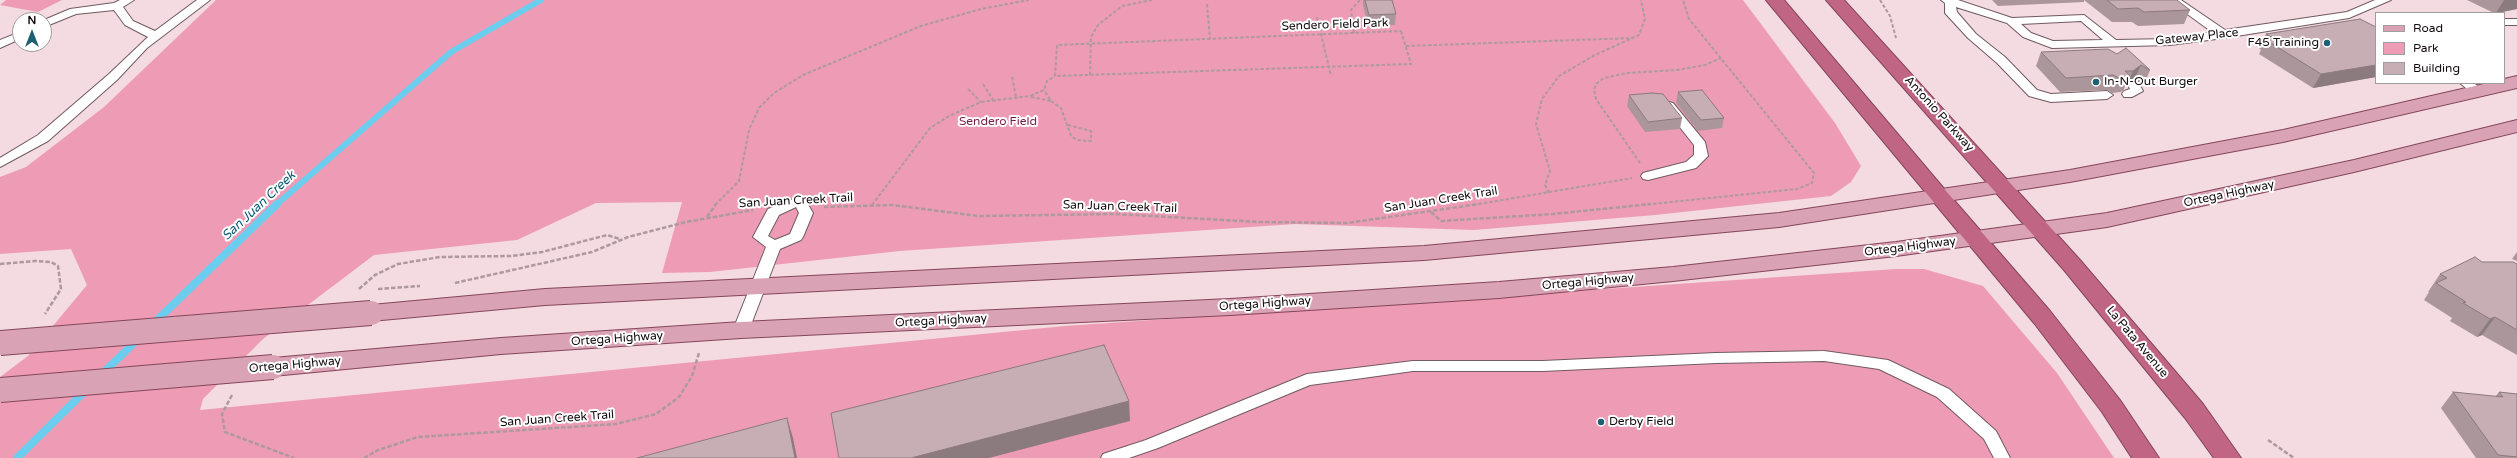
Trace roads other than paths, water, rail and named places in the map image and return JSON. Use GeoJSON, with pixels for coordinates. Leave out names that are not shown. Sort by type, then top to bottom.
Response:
{"type":"FeatureCollection","features":[{"type":"Feature","properties":{"kind":"highway"},"geometry":{"type":"LineString","coordinates":[[1775,0],[2065,347],[2111,406],[2146,458]]}},
{"type":"Feature","properties":{"kind":"highway","name":"Antonio Parkway"},"geometry":{"type":"LineString","coordinates":[[1835,0],[2041,230]]}},
{"type":"Feature","properties":{"kind":"highway","name":"La Pata Avenue"},"geometry":{"type":"LineString","coordinates":[[2041,230],[2194,411],[2228,458]]}},
{"type":"Feature","properties":{"kind":"main road"},"geometry":{"type":"LineString","coordinates":[[2505,83],[2517,82]]}},
{"type":"Feature","properties":{"kind":"main road"},"geometry":{"type":"LineString","coordinates":[[0,343],[545,297],[760,285],[1284,260],[1553,243],[1779,220],[2070,176],[2215,149],[2472,87],[2499,84]]}},
{"type":"Feature","properties":{"kind":"main road","name":"Ortega Highway"},"geometry":{"type":"LineString","coordinates":[[0,390],[501,346],[741,330],[1230,307],[1499,290],[1673,274],[1976,239],[2107,220],[2205,200],[2517,126]]}},
{"type":"Feature","properties":{"kind":"lane"},"geometry":{"type":"LineString","coordinates":[[52,21],[74,11],[117,6],[128,0]]}},
{"type":"Feature","properties":{"kind":"lane"},"geometry":{"type":"LineString","coordinates":[[0,163],[43,138],[114,77],[156,36],[204,0]]}},
{"type":"Feature","properties":{"kind":"lane"},"geometry":{"type":"LineString","coordinates":[[2174,0],[2224,35]]}},
{"type":"Feature","properties":{"kind":"lane","name":"Gateway Place"},"geometry":{"type":"LineString","coordinates":[[2011,21],[2027,35],[2052,45],[2170,42],[2349,16],[2385,0]]}},
{"type":"Feature","properties":{"kind":"lane"},"geometry":{"type":"LineString","coordinates":[[2107,95],[2051,98],[2033,93],[1950,13],[1948,1],[2011,21],[2084,18],[2114,44]]}},
{"type":"Feature","properties":{"kind":"lane"},"geometry":{"type":"LineString","coordinates":[[117,6],[129,23],[156,36]]}},
{"type":"Feature","properties":{"kind":"lane"},"geometry":{"type":"LineString","coordinates":[[2505,22],[2517,22]]}},
{"type":"Feature","properties":{"kind":"lane"},"geometry":{"type":"LineString","coordinates":[[0,46],[12,39]]}},
{"type":"Feature","properties":{"kind":"lane"},"geometry":{"type":"LineString","coordinates":[[2091,44],[2101,54]]}},
{"type":"Feature","properties":{"kind":"lane"},"geometry":{"type":"LineString","coordinates":[[1648,176],[1691,165],[1701,156],[1700,145],[1662,96]]}},
{"type":"Feature","properties":{"kind":"lane"},"geometry":{"type":"LineString","coordinates":[[741,330],[760,285],[774,246],[796,237],[806,213],[799,201],[773,212],[760,237],[774,246]]}},
{"type":"Feature","properties":{"kind":"lane"},"geometry":{"type":"LineString","coordinates":[[1109,458],[1152,444],[1307,380],[1363,372],[1413,366],[1543,366],[1716,358],[1824,356],[1882,364],[1943,393],[1990,436],[2002,458]]}},
{"type":"Feature","properties":{"kind":"waterway","name":"San Juan Creek"},"geometry":{"type":"LineString","coordinates":[[276,205],[451,52],[541,0]]}},
{"type":"Feature","properties":{"kind":"waterway","name":"San Juan Creek"},"geometry":{"type":"LineString","coordinates":[[153,324],[277,204]]}},
{"type":"Feature","properties":{"kind":"waterway","name":"San Juan Creek"},"geometry":{"type":"LineString","coordinates":[[101,375],[138,339]]}},
{"type":"Feature","properties":{"kind":"waterway","name":"San Juan Creek"},"geometry":{"type":"LineString","coordinates":[[17,458],[87,389]]}},
{"type":"Feature","properties":{"kind":"place","name":"F45 Training"},"geometry":{"type":"Point","coordinates":[2327,43]}},
{"type":"Feature","properties":{"kind":"place","name":"In-N-Out Burger"},"geometry":{"type":"Point","coordinates":[2096,82]}},
{"type":"Feature","properties":{"kind":"place","name":"Derby Field"},"geometry":{"type":"Point","coordinates":[1601,422]}},
{"type":"Feature","properties":{"kind":"park label","name":"Sendero Field"},"geometry":{"type":"Point","coordinates":[998,122]}}]}
